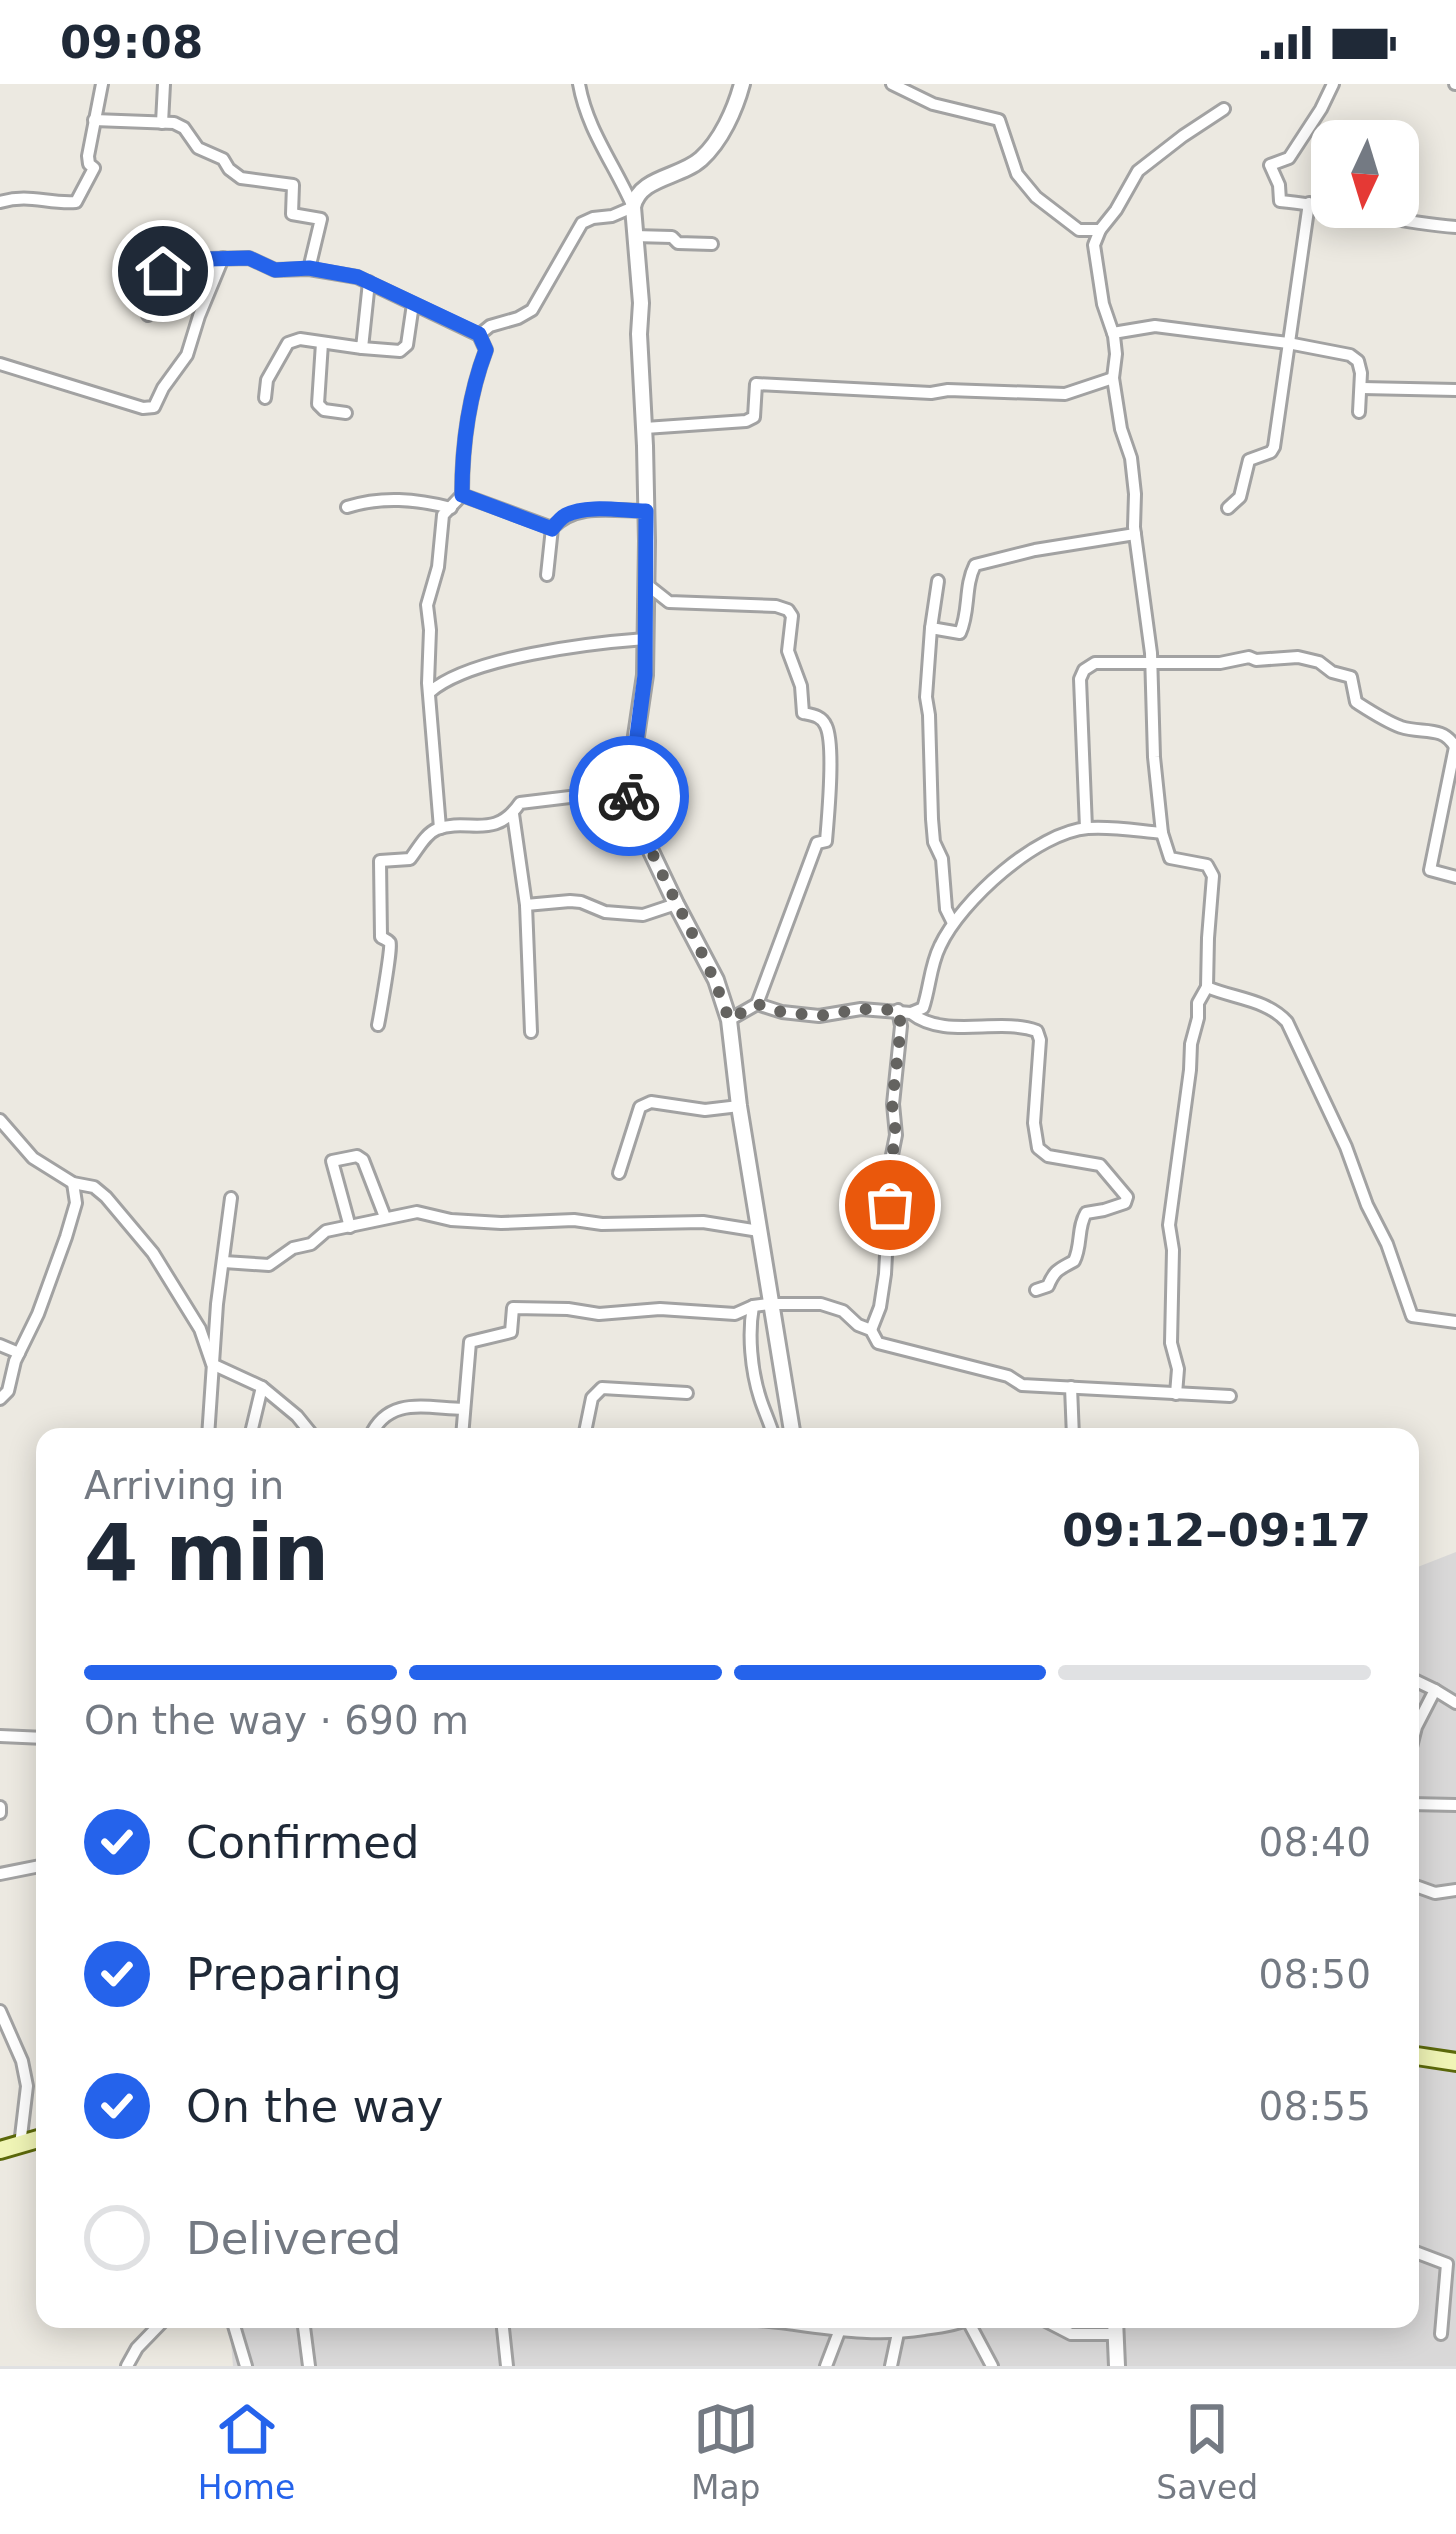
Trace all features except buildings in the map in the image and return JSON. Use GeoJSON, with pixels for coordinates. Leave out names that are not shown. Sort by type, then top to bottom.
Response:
{"type":"FeatureCollection","features":[{"type":"Feature","properties":{"kind":"main road"},"geometry":{"type":"LineString","coordinates":[[1419,2056],[1456,2062]]}},
{"type":"Feature","properties":{"kind":"main road"},"geometry":{"type":"LineString","coordinates":[[0,2150],[36,2140]]}},
{"type":"Feature","properties":{"kind":"street"},"geometry":{"type":"LineString","coordinates":[[0,202],[19,196],[76,202],[94,168],[88,155],[102,84]]}},
{"type":"Feature","properties":{"kind":"street"},"geometry":{"type":"LineString","coordinates":[[163,123],[164,84]]}},
{"type":"Feature","properties":{"kind":"street"},"geometry":{"type":"LineString","coordinates":[[579,84],[593,134],[633,207]]}},
{"type":"Feature","properties":{"kind":"street"},"geometry":{"type":"LineString","coordinates":[[742,84],[718,140],[682,172],[654,182],[635,197],[633,207],[645,428],[645,675],[628,790],[630,807],[716,980],[729,1020],[759,1231],[761,1305],[791,1428]]}},
{"type":"Feature","properties":{"kind":"street"},"geometry":{"type":"LineString","coordinates":[[892,84],[933,104],[999,120],[1017,174],[1036,196],[1079,230],[1100,230]]}},
{"type":"Feature","properties":{"kind":"street"},"geometry":{"type":"LineString","coordinates":[[1333,84],[1289,158],[1270,165],[1280,201],[1456,227]]}},
{"type":"Feature","properties":{"kind":"street"},"geometry":{"type":"LineString","coordinates":[[1176,1394],[1169,1225],[1191,1044],[1198,1003],[1207,987],[1213,877],[1207,866],[1170,858],[1162,832],[1131,458],[1121,428],[1113,378],[1113,333],[1103,304],[1094,244],[1138,171],[1224,110]]}},
{"type":"Feature","properties":{"kind":"street"},"geometry":{"type":"LineString","coordinates":[[94,120],[174,123],[184,128],[198,148],[223,159],[241,178],[293,185],[292,214],[321,219],[309,268]]}},
{"type":"Feature","properties":{"kind":"street"},"geometry":{"type":"LineString","coordinates":[[1228,508],[1240,497],[1249,460],[1274,448],[1309,203]]}},
{"type":"Feature","properties":{"kind":"street"},"geometry":{"type":"LineString","coordinates":[[479,334],[532,310],[582,223],[633,207]]}},
{"type":"Feature","properties":{"kind":"street"},"geometry":{"type":"LineString","coordinates":[[634,236],[712,244]]}},
{"type":"Feature","properties":{"kind":"street"},"geometry":{"type":"LineString","coordinates":[[148,315],[167,251],[208,259],[249,258],[275,270],[309,268],[358,277],[479,334],[486,350],[462,448],[462,495],[443,514],[438,567],[428,605],[429,693],[440,828]]}},
{"type":"Feature","properties":{"kind":"street"},"geometry":{"type":"LineString","coordinates":[[0,364],[143,408],[154,407],[187,355],[223,258]]}},
{"type":"Feature","properties":{"kind":"street"},"geometry":{"type":"LineString","coordinates":[[362,348],[368,283]]}},
{"type":"Feature","properties":{"kind":"street"},"geometry":{"type":"LineString","coordinates":[[265,398],[267,380],[288,343],[300,340],[400,352],[407,345],[412,304]]}},
{"type":"Feature","properties":{"kind":"street"},"geometry":{"type":"LineString","coordinates":[[1113,333],[1155,326],[1350,355],[1358,361],[1359,412]]}},
{"type":"Feature","properties":{"kind":"street"},"geometry":{"type":"LineString","coordinates":[[322,343],[318,404],[324,410],[346,413]]}},
{"type":"Feature","properties":{"kind":"street"},"geometry":{"type":"LineString","coordinates":[[645,428],[746,421],[757,408],[756,384],[1065,394],[1113,378]]}},
{"type":"Feature","properties":{"kind":"street"},"geometry":{"type":"LineString","coordinates":[[1362,388],[1456,390]]}},
{"type":"Feature","properties":{"kind":"street"},"geometry":{"type":"LineString","coordinates":[[462,495],[552,529]]}},
{"type":"Feature","properties":{"kind":"street"},"geometry":{"type":"LineString","coordinates":[[347,507],[396,500],[451,508]]}},
{"type":"Feature","properties":{"kind":"street"},"geometry":{"type":"LineString","coordinates":[[547,574],[552,529],[564,516],[598,510],[646,511]]}},
{"type":"Feature","properties":{"kind":"street"},"geometry":{"type":"LineString","coordinates":[[931,628],[960,633],[975,565],[1135,534]]}},
{"type":"Feature","properties":{"kind":"street"},"geometry":{"type":"LineString","coordinates":[[938,581],[926,697],[934,842],[942,859],[946,909],[953,923]]}},
{"type":"Feature","properties":{"kind":"street"},"geometry":{"type":"LineString","coordinates":[[645,584],[669,602],[788,610],[792,616],[788,651],[801,686],[803,712],[824,721],[828,731],[826,841],[817,843],[757,1004],[729,1020]]}},
{"type":"Feature","properties":{"kind":"street"},"geometry":{"type":"LineString","coordinates":[[429,693],[442,682],[519,657],[645,639]]}},
{"type":"Feature","properties":{"kind":"street"},"geometry":{"type":"LineString","coordinates":[[1086,828],[1080,679],[1084,670],[1095,663],[1298,658],[1351,677],[1356,702],[1366,709],[1401,727],[1450,737],[1455,746],[1430,870],[1456,877]]}},
{"type":"Feature","properties":{"kind":"street"},"geometry":{"type":"LineString","coordinates":[[378,1025],[392,949],[381,937],[380,861],[410,859],[426,836],[440,828],[481,828],[513,814],[520,803],[628,790]]}},
{"type":"Feature","properties":{"kind":"street"},"geometry":{"type":"LineString","coordinates":[[513,814],[526,905],[531,1032]]}},
{"type":"Feature","properties":{"kind":"street"},"geometry":{"type":"LineString","coordinates":[[757,1004],[819,1016],[861,1009],[905,1012],[923,1008],[930,973],[953,923],[996,878],[1041,844],[1086,828],[1162,832]]}},
{"type":"Feature","properties":{"kind":"street"},"geometry":{"type":"LineString","coordinates":[[526,905],[570,901],[605,912],[643,914],[676,904]]}},
{"type":"Feature","properties":{"kind":"street"},"geometry":{"type":"LineString","coordinates":[[1207,987],[1275,1009],[1287,1022],[1346,1147],[1412,1316],[1456,1322]]}},
{"type":"Feature","properties":{"kind":"street"},"geometry":{"type":"LineString","coordinates":[[905,1012],[920,1021],[943,1025],[1004,1024],[1036,1031],[1040,1040],[1034,1124],[1038,1148],[1048,1156],[1100,1165],[1127,1197],[1125,1203],[1086,1213],[1074,1261],[1060,1266],[1048,1286],[1036,1290]]}},
{"type":"Feature","properties":{"kind":"street"},"geometry":{"type":"LineString","coordinates":[[905,1012],[892,1104],[896,1135],[885,1274],[872,1330],[878,1343],[988,1370],[1022,1385],[1230,1396]]}},
{"type":"Feature","properties":{"kind":"street"},"geometry":{"type":"LineString","coordinates":[[620,1173],[640,1107],[651,1102],[705,1110],[739,1106]]}},
{"type":"Feature","properties":{"kind":"street"},"geometry":{"type":"LineString","coordinates":[[0,1120],[33,1158],[106,1197],[153,1253],[200,1329],[212,1364],[262,1387],[307,1428]]}},
{"type":"Feature","properties":{"kind":"street"},"geometry":{"type":"LineString","coordinates":[[350,1227],[332,1161],[357,1156],[363,1160],[385,1217]]}},
{"type":"Feature","properties":{"kind":"street"},"geometry":{"type":"LineString","coordinates":[[0,1399],[8,1391],[66,1237],[76,1203],[73,1183]]}},
{"type":"Feature","properties":{"kind":"street"},"geometry":{"type":"LineString","coordinates":[[208,1428],[231,1198]]}},
{"type":"Feature","properties":{"kind":"street"},"geometry":{"type":"LineString","coordinates":[[224,1262],[268,1264],[292,1248],[311,1244],[326,1231],[417,1212],[451,1220],[704,1222],[759,1231]]}},
{"type":"Feature","properties":{"kind":"street"},"geometry":{"type":"LineString","coordinates":[[462,1428],[470,1342],[512,1332],[513,1308],[598,1314],[660,1309],[735,1314],[761,1305],[821,1304],[843,1311],[872,1330]]}},
{"type":"Feature","properties":{"kind":"street"},"geometry":{"type":"LineString","coordinates":[[761,1305],[750,1322],[752,1358],[771,1428]]}},
{"type":"Feature","properties":{"kind":"street"},"geometry":{"type":"LineString","coordinates":[[0,1345],[19,1353]]}},
{"type":"Feature","properties":{"kind":"street"},"geometry":{"type":"LineString","coordinates":[[252,1428],[262,1387]]}},
{"type":"Feature","properties":{"kind":"street"},"geometry":{"type":"LineString","coordinates":[[1071,1387],[1072,1428]]}},
{"type":"Feature","properties":{"kind":"street"},"geometry":{"type":"LineString","coordinates":[[586,1428],[592,1398],[602,1388],[687,1393]]}},
{"type":"Feature","properties":{"kind":"street"},"geometry":{"type":"LineString","coordinates":[[374,1428],[396,1408],[463,1409]]}},
{"type":"Feature","properties":{"kind":"street"},"geometry":{"type":"LineString","coordinates":[[1419,1682],[1456,1703]]}},
{"type":"Feature","properties":{"kind":"street"},"geometry":{"type":"LineString","coordinates":[[1419,1721],[1435,1690]]}},
{"type":"Feature","properties":{"kind":"street"},"geometry":{"type":"LineString","coordinates":[[0,1736],[36,1736]]}},
{"type":"Feature","properties":{"kind":"street"},"geometry":{"type":"LineString","coordinates":[[1419,1804],[1456,1805]]}},
{"type":"Feature","properties":{"kind":"street"},"geometry":{"type":"LineString","coordinates":[[0,1874],[36,1867]]}},
{"type":"Feature","properties":{"kind":"street"},"geometry":{"type":"LineString","coordinates":[[1419,1887],[1435,1893],[1456,1890]]}},
{"type":"Feature","properties":{"kind":"street"},"geometry":{"type":"LineString","coordinates":[[0,2011],[28,2086],[20,2145]]}},
{"type":"Feature","properties":{"kind":"street"},"geometry":{"type":"LineString","coordinates":[[0,2053],[18,2052]]}},
{"type":"Feature","properties":{"kind":"street"},"geometry":{"type":"LineString","coordinates":[[1419,2253],[1448,2264],[1450,2313],[1441,2334]]}},
{"type":"Feature","properties":{"kind":"street"},"geometry":{"type":"LineString","coordinates":[[128,2366],[156,2328]]}},
{"type":"Feature","properties":{"kind":"street"},"geometry":{"type":"LineString","coordinates":[[234,2328],[245,2366]]}},
{"type":"Feature","properties":{"kind":"street"},"geometry":{"type":"LineString","coordinates":[[304,2328],[309,2366]]}},
{"type":"Feature","properties":{"kind":"street"},"geometry":{"type":"LineString","coordinates":[[503,2328],[507,2366]]}},
{"type":"Feature","properties":{"kind":"street"},"geometry":{"type":"LineString","coordinates":[[810,2328],[898,2333],[925,2328]]}},
{"type":"Feature","properties":{"kind":"street"},"geometry":{"type":"LineString","coordinates":[[972,2328],[992,2366]]}},
{"type":"Feature","properties":{"kind":"street"},"geometry":{"type":"LineString","coordinates":[[1061,2328],[1071,2333],[1103,2328]]}},
{"type":"Feature","properties":{"kind":"street"},"geometry":{"type":"LineString","coordinates":[[1116,2328],[1116,2366]]}},
{"type":"Feature","properties":{"kind":"street"},"geometry":{"type":"LineString","coordinates":[[826,2366],[839,2332]]}},
{"type":"Feature","properties":{"kind":"street"},"geometry":{"type":"LineString","coordinates":[[891,2366],[898,2333]]}},
{"type":"Feature","properties":{"kind":"shaded area"},"geometry":{"type":"Polygon","coordinates":[[[1456,1552],[1456,2366],[233,2366],[230,2328],[1419,2328],[1419,1566],[1456,1552]]]}},
{"type":"Feature","properties":{"kind":"way so far"},"geometry":{"type":"LineString","coordinates":[[629,796],[630,807],[716,980],[729,1020],[757,1004],[819,1016],[861,1009],[898,1010],[901,1026],[892,1104],[896,1135],[890,1205]]}},
{"type":"Feature","properties":{"kind":"route"},"geometry":{"type":"LineString","coordinates":[[163,271],[167,251],[208,259],[249,258],[275,270],[309,268],[358,277],[450,319],[479,334],[486,350],[462,448],[462,495],[552,529],[572,513],[646,511],[645,675],[629,796]]}}]}
